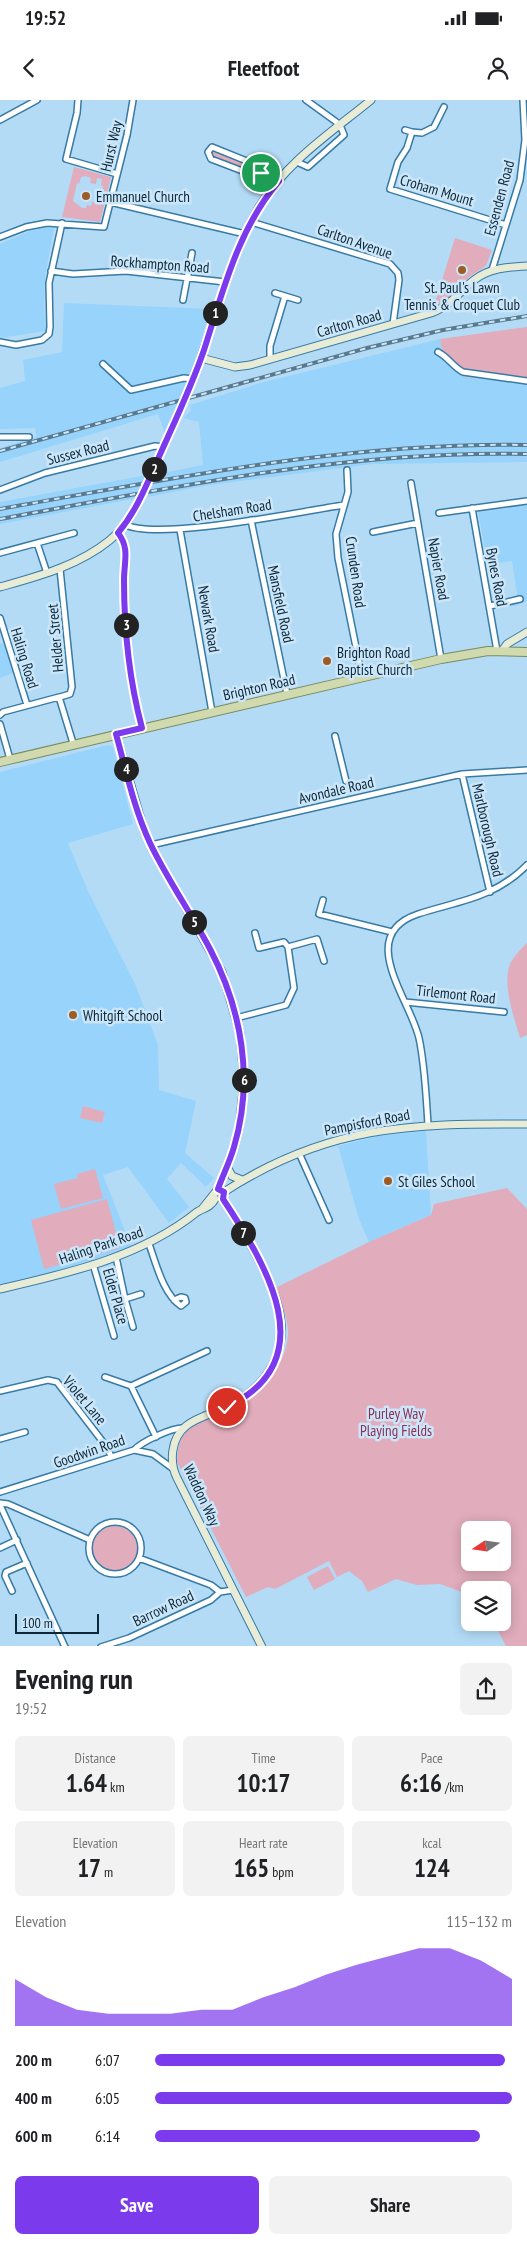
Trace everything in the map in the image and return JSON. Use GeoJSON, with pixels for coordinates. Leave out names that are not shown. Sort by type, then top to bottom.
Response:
{"type":"FeatureCollection","features":[{"type":"Feature","properties":{"kind":"main road","name":"Brighton Road"},"geometry":{"type":"LineString","coordinates":[[0,762],[441,659],[499,651],[527,652]]}},
{"type":"Feature","properties":{"kind":"street"},"geometry":{"type":"LineString","coordinates":[[0,120],[37,100]]}},
{"type":"Feature","properties":{"kind":"street"},"geometry":{"type":"LineString","coordinates":[[78,100],[77,113],[66,160],[117,174]]}},
{"type":"Feature","properties":{"kind":"street","name":"Hurst Way"},"geometry":{"type":"LineString","coordinates":[[62,223],[101,228],[104,226],[133,100]]}},
{"type":"Feature","properties":{"kind":"street"},"geometry":{"type":"LineString","coordinates":[[298,162],[308,167],[344,134],[340,125],[306,100]]}},
{"type":"Feature","properties":{"kind":"street"},"geometry":{"type":"LineString","coordinates":[[0,587],[60,569],[90,554],[118,533],[142,497],[164,447],[201,358],[225,282],[245,234],[266,196],[298,162],[371,100]]}},
{"type":"Feature","properties":{"kind":"street","name":"Essenden Road"},"geometry":{"type":"LineString","coordinates":[[492,270],[523,164],[525,140],[523,100]]}},
{"type":"Feature","properties":{"kind":"street"},"geometry":{"type":"LineString","coordinates":[[405,130],[422,133],[430,130],[436,126],[437,117],[444,107]]}},
{"type":"Feature","properties":{"kind":"street","name":"Croham Mount"},"geometry":{"type":"LineString","coordinates":[[412,132],[407,148],[398,162],[390,189],[506,224]]}},
{"type":"Feature","properties":{"kind":"street"},"geometry":{"type":"LineString","coordinates":[[261,173],[259,166],[212,147],[209,150],[208,155],[211,159],[253,175],[261,173],[279,181]]}},
{"type":"Feature","properties":{"kind":"street"},"geometry":{"type":"LineString","coordinates":[[234,167],[238,157]]}},
{"type":"Feature","properties":{"kind":"street"},"geometry":{"type":"LineString","coordinates":[[110,202],[245,234]]}},
{"type":"Feature","properties":{"kind":"street","name":"Carlton Avenue"},"geometry":{"type":"LineString","coordinates":[[251,222],[390,264],[398,273],[399,280],[393,324]]}},
{"type":"Feature","properties":{"kind":"street"},"geometry":{"type":"LineString","coordinates":[[0,238],[37,224],[62,223],[49,289],[49,334],[42,340],[16,345],[0,342]]}},
{"type":"Feature","properties":{"kind":"street"},"geometry":{"type":"LineString","coordinates":[[183,300],[192,253]]}},
{"type":"Feature","properties":{"kind":"street"},"geometry":{"type":"LineString","coordinates":[[492,270],[527,266]]}},
{"type":"Feature","properties":{"kind":"street","name":"Carlton Road"},"geometry":{"type":"LineString","coordinates":[[201,358],[238,367],[393,324],[445,307],[454,301],[474,279],[492,270]]}},
{"type":"Feature","properties":{"kind":"street","name":"Rockhampton Road"},"geometry":{"type":"LineString","coordinates":[[52,271],[73,274],[126,271],[225,282]]}},
{"type":"Feature","properties":{"kind":"street"},"geometry":{"type":"LineString","coordinates":[[275,293],[298,300]]}},
{"type":"Feature","properties":{"kind":"street"},"geometry":{"type":"LineString","coordinates":[[270,359],[270,346],[285,296]]}},
{"type":"Feature","properties":{"kind":"street"},"geometry":{"type":"LineString","coordinates":[[438,352],[454,367],[463,372],[527,381]]}},
{"type":"Feature","properties":{"kind":"street"},"geometry":{"type":"LineString","coordinates":[[103,364],[131,390],[184,378],[193,379]]}},
{"type":"Feature","properties":{"kind":"street"},"geometry":{"type":"LineString","coordinates":[[0,437],[29,437]]}},
{"type":"Feature","properties":{"kind":"street","name":"Sussex Road"},"geometry":{"type":"LineString","coordinates":[[0,490],[50,471],[155,446],[164,447]]}},
{"type":"Feature","properties":{"kind":"street","name":"Crunden Road"},"geometry":{"type":"LineString","coordinates":[[347,470],[348,492],[336,534],[338,558],[362,677]]}},
{"type":"Feature","properties":{"kind":"street","name":"Napier Road"},"geometry":{"type":"LineString","coordinates":[[411,483],[441,659]]}},
{"type":"Feature","properties":{"kind":"street"},"geometry":{"type":"LineString","coordinates":[[439,512],[527,501]]}},
{"type":"Feature","properties":{"kind":"street","name":"Chelsham Road"},"geometry":{"type":"LineString","coordinates":[[124,524],[134,529],[180,530],[344,505]]}},
{"type":"Feature","properties":{"kind":"street","name":"Bynes Road"},"geometry":{"type":"LineString","coordinates":[[472,508],[499,651]]}},
{"type":"Feature","properties":{"kind":"street","name":"Mansfield Road"},"geometry":{"type":"LineString","coordinates":[[251,520],[287,694]]}},
{"type":"Feature","properties":{"kind":"street"},"geometry":{"type":"LineString","coordinates":[[373,532],[418,523]]}},
{"type":"Feature","properties":{"kind":"street","name":"Newark Road"},"geometry":{"type":"LineString","coordinates":[[180,530],[212,712]]}},
{"type":"Feature","properties":{"kind":"street"},"geometry":{"type":"LineString","coordinates":[[0,553],[74,533]]}},
{"type":"Feature","properties":{"kind":"street"},"geometry":{"type":"LineString","coordinates":[[118,533],[126,546],[124,580],[127,648],[133,695],[142,728]]}},
{"type":"Feature","properties":{"kind":"street"},"geometry":{"type":"LineString","coordinates":[[37,543],[48,573]]}},
{"type":"Feature","properties":{"kind":"street","name":"Helder Street"},"geometry":{"type":"LineString","coordinates":[[60,569],[72,686],[70,694],[60,697]]}},
{"type":"Feature","properties":{"kind":"street"},"geometry":{"type":"LineString","coordinates":[[490,606],[520,599]]}},
{"type":"Feature","properties":{"kind":"street","name":"Haling Road"},"geometry":{"type":"LineString","coordinates":[[0,618],[26,705]]}},
{"type":"Feature","properties":{"kind":"street"},"geometry":{"type":"LineString","coordinates":[[499,651],[524,634]]}},
{"type":"Feature","properties":{"kind":"street"},"geometry":{"type":"LineString","coordinates":[[516,652],[517,640],[524,634]]}},
{"type":"Feature","properties":{"kind":"street","name":"Haling Road"},"geometry":{"type":"LineString","coordinates":[[0,715],[26,705],[60,697],[73,744]]}},
{"type":"Feature","properties":{"kind":"street"},"geometry":{"type":"LineString","coordinates":[[0,724],[10,759]]}},
{"type":"Feature","properties":{"kind":"street"},"geometry":{"type":"LineString","coordinates":[[116,734],[142,823],[151,845],[222,972],[236,1018],[243,1058],[244,1099],[239,1129],[218,1195],[254,1253],[276,1300],[281,1321],[281,1341],[271,1368],[253,1391],[235,1403],[183,1428]]}},
{"type":"Feature","properties":{"kind":"street"},"geometry":{"type":"LineString","coordinates":[[335,736],[346,781]]}},
{"type":"Feature","properties":{"kind":"street","name":"Avondale Road"},"geometry":{"type":"LineString","coordinates":[[151,845],[462,774],[527,770]]}},
{"type":"Feature","properties":{"kind":"street","name":"Marlborough Road"},"geometry":{"type":"LineString","coordinates":[[462,774],[490,892]]}},
{"type":"Feature","properties":{"kind":"street"},"geometry":{"type":"LineString","coordinates":[[428,1124],[419,1038],[394,976],[389,958],[388,941],[398,925],[412,916],[469,901],[490,892],[527,865]]}},
{"type":"Feature","properties":{"kind":"street"},"geometry":{"type":"LineString","coordinates":[[323,900],[320,914],[392,932]]}},
{"type":"Feature","properties":{"kind":"street"},"geometry":{"type":"LineString","coordinates":[[236,1018],[286,1005],[294,988],[288,948],[284,942],[259,948],[255,933]]}},
{"type":"Feature","properties":{"kind":"street"},"geometry":{"type":"LineString","coordinates":[[288,948],[317,939],[324,961]]}},
{"type":"Feature","properties":{"kind":"street","name":"Tirlemont Road"},"geometry":{"type":"LineString","coordinates":[[405,1002],[504,1012]]}},
{"type":"Feature","properties":{"kind":"street","name":"Pampisford Road"},"geometry":{"type":"LineString","coordinates":[[218,1195],[242,1180],[299,1153],[326,1143],[365,1133],[428,1124],[527,1124]]}},
{"type":"Feature","properties":{"kind":"street"},"geometry":{"type":"LineString","coordinates":[[299,1153],[329,1220]]}},
{"type":"Feature","properties":{"kind":"street"},"geometry":{"type":"LineString","coordinates":[[227,1167],[232,1176],[242,1180]]}},
{"type":"Feature","properties":{"kind":"street","name":"Haling Park Road"},"geometry":{"type":"LineString","coordinates":[[0,1289],[93,1264],[150,1244],[202,1209],[207,1208],[218,1195]]}},
{"type":"Feature","properties":{"kind":"street"},"geometry":{"type":"LineString","coordinates":[[150,1244],[162,1279],[174,1300]]}},
{"type":"Feature","properties":{"kind":"street"},"geometry":{"type":"LineString","coordinates":[[116,1257],[133,1327]]}},
{"type":"Feature","properties":{"kind":"street","name":"Elder Place"},"geometry":{"type":"LineString","coordinates":[[93,1264],[114,1336]]}},
{"type":"Feature","properties":{"kind":"street"},"geometry":{"type":"LineString","coordinates":[[125,1300],[141,1294]]}},
{"type":"Feature","properties":{"kind":"street"},"geometry":{"type":"LineString","coordinates":[[105,1377],[131,1386],[207,1351]]}},
{"type":"Feature","properties":{"kind":"street","name":"Violet Lane"},"geometry":{"type":"LineString","coordinates":[[0,1391],[48,1380],[57,1382],[106,1446],[111,1456]]}},
{"type":"Feature","properties":{"kind":"street"},"geometry":{"type":"LineString","coordinates":[[131,1386],[156,1437]]}},
{"type":"Feature","properties":{"kind":"street","name":"Goodwin Road"},"geometry":{"type":"LineString","coordinates":[[0,1492],[134,1450],[139,1445],[156,1437],[183,1428]]}},
{"type":"Feature","properties":{"kind":"street","name":"Waddon Way"},"geometry":{"type":"LineString","coordinates":[[183,1428],[173,1448],[172,1468],[260,1646]]}},
{"type":"Feature","properties":{"kind":"street"},"geometry":{"type":"LineString","coordinates":[[0,1438],[26,1432]]}},
{"type":"Feature","properties":{"kind":"street"},"geometry":{"type":"LineString","coordinates":[[134,1450],[153,1454],[172,1468]]}},
{"type":"Feature","properties":{"kind":"street"},"geometry":{"type":"LineString","coordinates":[[65,1646],[0,1504],[8,1504],[90,1540]]}},
{"type":"Feature","properties":{"kind":"street"},"geometry":{"type":"LineString","coordinates":[[108,1524],[124,1524],[131,1528],[140,1542],[139,1558],[127,1571],[119,1574],[102,1571],[90,1557],[90,1540],[94,1533],[108,1524]]}},
{"type":"Feature","properties":{"kind":"street"},"geometry":{"type":"LineString","coordinates":[[0,1548],[17,1540]]}},
{"type":"Feature","properties":{"kind":"street"},"geometry":{"type":"LineString","coordinates":[[139,1558],[211,1585],[220,1592]]}},
{"type":"Feature","properties":{"kind":"street"},"geometry":{"type":"LineString","coordinates":[[12,1590],[6,1580],[6,1572],[27,1563]]}},
{"type":"Feature","properties":{"kind":"street","name":"Barrow Road"},"geometry":{"type":"LineString","coordinates":[[101,1646],[129,1638],[210,1600],[220,1592],[233,1590]]}},
{"type":"Feature","properties":{"kind":"shaded area"},"geometry":{"type":"Polygon","coordinates":[[[54,228],[45,277],[44,310],[46,331],[0,338],[0,244],[27,232],[54,228]]]}},
{"type":"Feature","properties":{"kind":"shaded area"},"geometry":{"type":"Polygon","coordinates":[[[64,303],[211,309],[186,386],[187,388],[166,437],[158,414],[0,462],[0,448],[37,437],[35,428],[0,429],[0,388],[25,381],[23,360],[62,352],[64,303]]]}},
{"type":"Feature","properties":{"kind":"shaded area"},"geometry":{"type":"Polygon","coordinates":[[[440,339],[444,360],[465,377],[527,384],[527,462],[372,464],[203,486],[148,497],[157,474],[203,465],[199,422],[183,418],[191,411],[190,405],[264,382],[440,339]]]}},
{"type":"Feature","properties":{"kind":"shaded area"},"geometry":{"type":"Polygon","coordinates":[[[147,475],[138,498],[0,524],[0,502],[147,475]]]}},
{"type":"Feature","properties":{"kind":"shaded area"},"geometry":{"type":"Polygon","coordinates":[[[527,505],[527,601],[510,606],[517,594],[512,561],[488,565],[478,512],[527,505]]]}},
{"type":"Feature","properties":{"kind":"shaded area"},"geometry":{"type":"Polygon","coordinates":[[[4,643],[13,673],[0,678],[0,644],[4,643]]]}},
{"type":"Feature","properties":{"kind":"shaded area","name":"Whitgift School"},"geometry":{"type":"Polygon","coordinates":[[[108,745],[113,747],[133,824],[68,843],[88,891],[136,986],[158,1045],[159,1090],[196,1101],[185,1153],[214,1178],[206,1187],[181,1163],[167,1179],[189,1207],[169,1223],[128,1167],[103,1175],[131,1246],[104,1257],[37,1277],[0,1284],[0,772],[108,745]]]}},
{"type":"Feature","properties":{"kind":"shaded area","name":"St Giles School"},"geometry":{"type":"Polygon","coordinates":[[[426,1131],[431,1215],[369,1242],[359,1219],[338,1146],[378,1136],[426,1131]]]}},
{"type":"Feature","properties":{"kind":"green space"},"geometry":{"type":"Polygon","coordinates":[[[215,149],[257,166],[259,172],[253,173],[212,157],[211,154],[215,149]]]}},
{"type":"Feature","properties":{"kind":"green space"},"geometry":{"type":"Polygon","coordinates":[[[74,167],[111,177],[100,222],[62,217],[74,167]],[[81,177],[79,184],[77,183],[73,201],[82,208],[86,208],[87,205],[91,206],[92,202],[97,203],[100,190],[102,190],[102,179],[97,178],[96,184],[90,183],[91,178],[81,177]]]}},
{"type":"Feature","properties":{"kind":"green space","name":"St. Paul's Lawn Tennis & Croquet Club"},"geometry":{"type":"Polygon","coordinates":[[[455,238],[492,250],[486,266],[469,277],[451,297],[438,305],[439,301],[436,300],[455,238]]]}},
{"type":"Feature","properties":{"kind":"green space"},"geometry":{"type":"Polygon","coordinates":[[[527,327],[527,383],[465,377],[444,360],[440,339],[527,327]]]}},
{"type":"Feature","properties":{"kind":"green space"},"geometry":{"type":"Polygon","coordinates":[[[527,943],[527,1035],[520,1038],[507,982],[510,964],[527,943]]]}},
{"type":"Feature","properties":{"kind":"green space"},"geometry":{"type":"Polygon","coordinates":[[[83,1106],[105,1112],[102,1123],[80,1118],[83,1106]]]}},
{"type":"Feature","properties":{"kind":"green space"},"geometry":{"type":"Polygon","coordinates":[[[95,1169],[103,1198],[61,1209],[54,1184],[78,1178],[77,1174],[95,1169]]]}},
{"type":"Feature","properties":{"kind":"green space","name":"Purley Way Playing Fields"},"geometry":{"type":"Polygon","coordinates":[[[507,1188],[527,1209],[527,1646],[506,1646],[498,1631],[511,1631],[511,1581],[461,1581],[461,1592],[440,1584],[417,1585],[396,1579],[368,1592],[362,1581],[349,1571],[337,1577],[329,1561],[275,1589],[268,1587],[246,1597],[177,1462],[180,1441],[188,1430],[199,1422],[233,1408],[248,1399],[265,1384],[279,1364],[287,1343],[288,1326],[275,1288],[369,1242],[431,1215],[434,1204],[507,1188]]]}},
{"type":"Feature","properties":{"kind":"green space"},"geometry":{"type":"Polygon","coordinates":[[[107,1199],[120,1248],[44,1269],[31,1220],[107,1199]]]}},
{"type":"Feature","properties":{"kind":"green space"},"geometry":{"type":"Polygon","coordinates":[[[115,1526],[128,1530],[134,1536],[138,1549],[134,1562],[128,1568],[115,1572],[102,1568],[96,1562],[92,1549],[96,1536],[102,1530],[115,1526]]]}},
{"type":"Feature","properties":{"kind":"green space"},"geometry":{"type":"Polygon","coordinates":[[[328,1566],[335,1579],[314,1590],[307,1577],[328,1566]]]}},
{"type":"Feature","properties":{"kind":"railway"},"geometry":{"type":"LineString","coordinates":[[0,451],[367,348],[443,330],[527,316]]}},
{"type":"Feature","properties":{"kind":"railway"},"geometry":{"type":"LineString","coordinates":[[0,509],[262,464],[394,449],[527,445]]}},
{"type":"Feature","properties":{"kind":"railway"},"geometry":{"type":"LineString","coordinates":[[0,519],[196,483],[328,464],[460,454],[527,454]]}},
{"type":"Feature","properties":{"kind":"place","name":"Emmanuel Church"},"geometry":{"type":"Point","coordinates":[86,196]}},
{"type":"Feature","properties":{"kind":"place","name":"St. Paul's Lawn Tennis & Croquet Club"},"geometry":{"type":"Point","coordinates":[462,270]}},
{"type":"Feature","properties":{"kind":"place","name":"Brighton Road Baptist Church"},"geometry":{"type":"Point","coordinates":[327,661]}},
{"type":"Feature","properties":{"kind":"place","name":"Whitgift School"},"geometry":{"type":"Point","coordinates":[73,1015]}},
{"type":"Feature","properties":{"kind":"place","name":"St Giles School"},"geometry":{"type":"Point","coordinates":[388,1181]}},
{"type":"Feature","properties":{"kind":"route"},"geometry":{"type":"LineString","coordinates":[[227,1407],[257,1388],[271,1368],[278,1352],[281,1337],[280,1311],[260,1264],[223,1199],[224,1192],[218,1189],[234,1148],[244,1099],[244,1071],[240,1033],[232,1001],[222,972],[179,897],[144,830],[116,734],[142,728],[133,695],[127,648],[124,580],[126,546],[118,533],[142,497],[179,415],[204,350],[225,282],[241,243],[266,196],[279,181],[261,173]]}}]}
